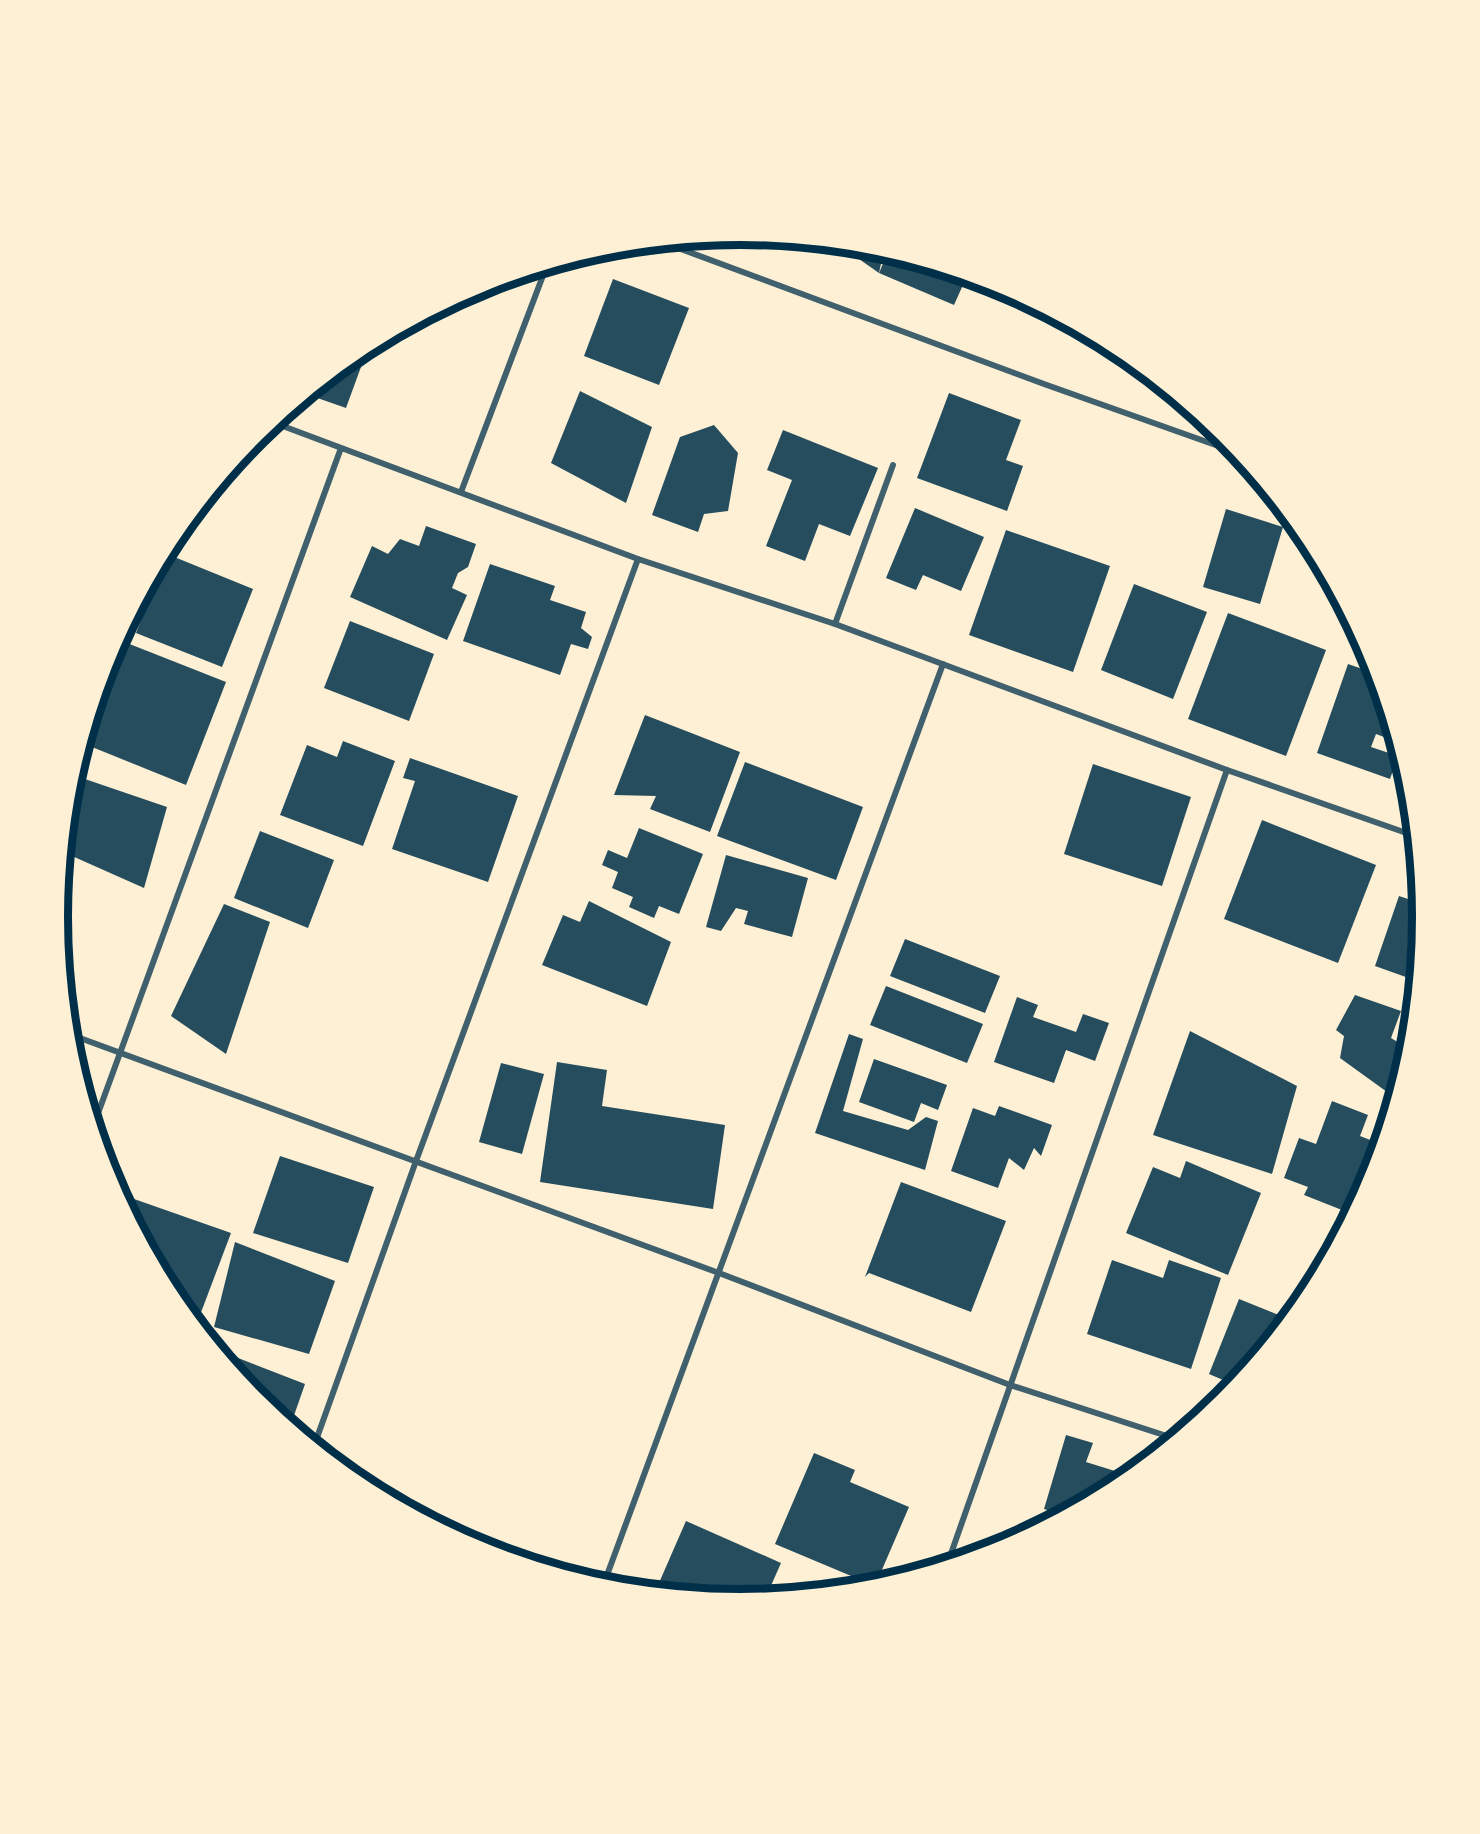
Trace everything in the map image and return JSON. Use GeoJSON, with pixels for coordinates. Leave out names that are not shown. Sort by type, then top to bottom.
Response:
{"type":"FeatureCollection","features":[{"type":"Feature","properties":{"kind":"street"},"geometry":{"type":"LineString","coordinates":[[677,248],[1044,384],[1222,447]]}},
{"type":"Feature","properties":{"kind":"street"},"geometry":{"type":"LineString","coordinates":[[461,492],[544,274]]}},
{"type":"Feature","properties":{"kind":"street"},"geometry":{"type":"LineString","coordinates":[[281,425],[638,559],[836,624],[1227,770],[1405,832],[1407,827]]}},
{"type":"Feature","properties":{"kind":"street"},"geometry":{"type":"LineString","coordinates":[[97,1115],[341,448]]}},
{"type":"Feature","properties":{"kind":"street"},"geometry":{"type":"LineString","coordinates":[[836,624],[893,465]]}},
{"type":"Feature","properties":{"kind":"street"},"geometry":{"type":"LineString","coordinates":[[316,1439],[416,1161],[638,559]]}},
{"type":"Feature","properties":{"kind":"street"},"geometry":{"type":"LineString","coordinates":[[607,1576],[943,664]]}},
{"type":"Feature","properties":{"kind":"street"},"geometry":{"type":"LineString","coordinates":[[950,1556],[1227,770]]}},
{"type":"Feature","properties":{"kind":"street"},"geometry":{"type":"LineString","coordinates":[[78,1037],[719,1273],[1010,1385],[1167,1436]]}},
{"type":"Feature","properties":{"kind":"building"},"geometry":{"type":"Polygon","coordinates":[[[860,255],[882,260],[879,273],[859,259],[860,255]]]}},
{"type":"Feature","properties":{"kind":"building"},"geometry":{"type":"Polygon","coordinates":[[[885,260],[964,283],[954,305],[879,273],[885,260]]]}},
{"type":"Feature","properties":{"kind":"building"},"geometry":{"type":"Polygon","coordinates":[[[613,279],[689,308],[659,385],[584,356],[613,279]]]}},
{"type":"Feature","properties":{"kind":"building"},"geometry":{"type":"Polygon","coordinates":[[[364,360],[346,408],[314,397],[364,360]]]}},
{"type":"Feature","properties":{"kind":"building"},"geometry":{"type":"Polygon","coordinates":[[[580,391],[652,427],[626,503],[551,463],[580,391]]]}},
{"type":"Feature","properties":{"kind":"building"},"geometry":{"type":"Polygon","coordinates":[[[949,393],[1021,420],[1006,460],[1023,466],[1007,511],[917,478],[949,393]]]}},
{"type":"Feature","properties":{"kind":"building"},"geometry":{"type":"Polygon","coordinates":[[[714,425],[738,453],[728,511],[704,514],[698,532],[652,515],[680,437],[714,425]]]}},
{"type":"Feature","properties":{"kind":"building"},"geometry":{"type":"Polygon","coordinates":[[[783,430],[878,468],[850,536],[819,524],[805,561],[766,546],[792,480],[767,470],[783,430]]]}},
{"type":"Feature","properties":{"kind":"building"},"geometry":{"type":"Polygon","coordinates":[[[915,508],[984,537],[961,591],[923,575],[916,590],[886,578],[915,508]]]}},
{"type":"Feature","properties":{"kind":"building"},"geometry":{"type":"Polygon","coordinates":[[[1226,509],[1283,527],[1260,604],[1203,587],[1226,509]]]}},
{"type":"Feature","properties":{"kind":"building"},"geometry":{"type":"Polygon","coordinates":[[[426,526],[476,544],[468,567],[458,573],[452,588],[467,595],[447,640],[350,597],[372,546],[388,554],[400,539],[419,546],[426,526]]]}},
{"type":"Feature","properties":{"kind":"building"},"geometry":{"type":"Polygon","coordinates":[[[1006,530],[1110,566],[1073,672],[969,635],[1006,530]]]}},
{"type":"Feature","properties":{"kind":"building"},"geometry":{"type":"Polygon","coordinates":[[[173,556],[253,589],[222,667],[136,633],[152,592],[173,556]]]}},
{"type":"Feature","properties":{"kind":"building"},"geometry":{"type":"Polygon","coordinates":[[[490,564],[555,586],[550,600],[586,612],[581,628],[592,637],[588,649],[571,644],[560,675],[463,641],[490,564]]]}},
{"type":"Feature","properties":{"kind":"building"},"geometry":{"type":"Polygon","coordinates":[[[1134,584],[1207,612],[1173,699],[1101,670],[1134,584]]]}},
{"type":"Feature","properties":{"kind":"building"},"geometry":{"type":"Polygon","coordinates":[[[1228,613],[1326,650],[1286,756],[1188,719],[1228,613]]]}},
{"type":"Feature","properties":{"kind":"building"},"geometry":{"type":"Polygon","coordinates":[[[350,621],[434,654],[409,721],[324,688],[350,621]]]}},
{"type":"Feature","properties":{"kind":"building"},"geometry":{"type":"Polygon","coordinates":[[[127,643],[226,682],[186,785],[89,746],[127,643]]]}},
{"type":"Feature","properties":{"kind":"building"},"geometry":{"type":"Polygon","coordinates":[[[1348,664],[1365,670],[1389,739],[1376,734],[1371,747],[1393,754],[1395,765],[1390,779],[1317,753],[1348,664]]]}},
{"type":"Feature","properties":{"kind":"building"},"geometry":{"type":"Polygon","coordinates":[[[645,715],[740,752],[710,832],[650,809],[656,796],[614,795],[645,715]]]}},
{"type":"Feature","properties":{"kind":"building"},"geometry":{"type":"Polygon","coordinates":[[[343,741],[395,761],[363,846],[280,815],[307,745],[337,757],[343,741]]]}},
{"type":"Feature","properties":{"kind":"building"},"geometry":{"type":"Polygon","coordinates":[[[410,758],[518,796],[488,882],[392,849],[415,781],[403,778],[410,758]]]}},
{"type":"Feature","properties":{"kind":"building"},"geometry":{"type":"Polygon","coordinates":[[[745,762],[863,807],[836,880],[717,836],[745,762]]]}},
{"type":"Feature","properties":{"kind":"building"},"geometry":{"type":"Polygon","coordinates":[[[1093,764],[1191,797],[1162,886],[1064,854],[1093,764]]]}},
{"type":"Feature","properties":{"kind":"building"},"geometry":{"type":"Polygon","coordinates":[[[82,778],[167,807],[144,888],[71,855],[82,778]]]}},
{"type":"Feature","properties":{"kind":"building"},"geometry":{"type":"Polygon","coordinates":[[[1262,820],[1376,865],[1338,963],[1224,919],[1262,820]]]}},
{"type":"Feature","properties":{"kind":"building"},"geometry":{"type":"Polygon","coordinates":[[[639,828],[703,854],[679,914],[659,906],[654,918],[629,907],[633,897],[612,888],[618,872],[602,865],[608,850],[627,858],[639,828]]]}},
{"type":"Feature","properties":{"kind":"building"},"geometry":{"type":"Polygon","coordinates":[[[260,831],[334,860],[308,928],[234,898],[260,831]]]}},
{"type":"Feature","properties":{"kind":"building"},"geometry":{"type":"Polygon","coordinates":[[[726,855],[808,878],[792,937],[744,924],[748,911],[736,908],[721,931],[706,927],[726,855]]]}},
{"type":"Feature","properties":{"kind":"building"},"geometry":{"type":"Polygon","coordinates":[[[1399,896],[1412,900],[1409,978],[1375,966],[1399,896]]]}},
{"type":"Feature","properties":{"kind":"building"},"geometry":{"type":"Polygon","coordinates":[[[589,901],[671,942],[647,1006],[542,965],[563,915],[580,922],[589,901]]]}},
{"type":"Feature","properties":{"kind":"building"},"geometry":{"type":"Polygon","coordinates":[[[224,904],[270,922],[226,1054],[171,1016],[224,904]]]}},
{"type":"Feature","properties":{"kind":"building"},"geometry":{"type":"Polygon","coordinates":[[[905,939],[1000,976],[985,1013],[890,976],[905,939]]]}},
{"type":"Feature","properties":{"kind":"building"},"geometry":{"type":"Polygon","coordinates":[[[886,986],[983,1024],[967,1063],[870,1025],[886,986]]]}},
{"type":"Feature","properties":{"kind":"building"},"geometry":{"type":"Polygon","coordinates":[[[1355,995],[1401,1011],[1391,1038],[1401,1044],[1389,1094],[1340,1058],[1344,1036],[1336,1030],[1355,995]]]}},
{"type":"Feature","properties":{"kind":"building"},"geometry":{"type":"Polygon","coordinates":[[[1017,997],[1038,1005],[1033,1017],[1076,1032],[1083,1014],[1109,1023],[1095,1061],[1066,1050],[1054,1083],[994,1062],[1017,997]]]}},
{"type":"Feature","properties":{"kind":"building"},"geometry":{"type":"Polygon","coordinates":[[[1190,1031],[1297,1086],[1272,1174],[1153,1135],[1190,1031]]]}},
{"type":"Feature","properties":{"kind":"building"},"geometry":{"type":"Polygon","coordinates":[[[849,1034],[863,1039],[843,1111],[908,1130],[926,1117],[938,1121],[925,1170],[815,1133],[849,1034]]]}},
{"type":"Feature","properties":{"kind":"building"},"geometry":{"type":"Polygon","coordinates":[[[874,1059],[947,1085],[938,1110],[921,1103],[914,1122],[859,1102],[874,1059]]]}},
{"type":"Feature","properties":{"kind":"building"},"geometry":{"type":"Polygon","coordinates":[[[557,1062],[607,1070],[602,1106],[725,1125],[713,1209],[540,1182],[557,1062]]]}},
{"type":"Feature","properties":{"kind":"building"},"geometry":{"type":"Polygon","coordinates":[[[501,1063],[544,1074],[522,1154],[479,1142],[501,1063]]]}},
{"type":"Feature","properties":{"kind":"building"},"geometry":{"type":"Polygon","coordinates":[[[1332,1101],[1368,1115],[1360,1136],[1373,1141],[1344,1211],[1304,1195],[1308,1187],[1284,1178],[1299,1138],[1316,1144],[1332,1101]]]}},
{"type":"Feature","properties":{"kind":"building"},"geometry":{"type":"Polygon","coordinates":[[[999,1106],[1052,1125],[1041,1156],[1034,1148],[1024,1170],[1009,1158],[998,1188],[951,1171],[973,1108],[995,1116],[999,1106]]]}},
{"type":"Feature","properties":{"kind":"building"},"geometry":{"type":"Polygon","coordinates":[[[280,1156],[374,1187],[348,1263],[253,1233],[280,1156]]]}},
{"type":"Feature","properties":{"kind":"building"},"geometry":{"type":"Polygon","coordinates":[[[1186,1161],[1261,1193],[1228,1275],[1126,1233],[1153,1167],[1180,1178],[1186,1161]]]}},
{"type":"Feature","properties":{"kind":"building"},"geometry":{"type":"Polygon","coordinates":[[[901,1182],[1006,1221],[971,1312],[869,1273],[865,1277],[901,1182]]]}},
{"type":"Feature","properties":{"kind":"building"},"geometry":{"type":"Polygon","coordinates":[[[130,1197],[231,1233],[199,1317],[158,1253],[130,1197]]]}},
{"type":"Feature","properties":{"kind":"building"},"geometry":{"type":"Polygon","coordinates":[[[235,1242],[335,1281],[309,1354],[214,1327],[235,1242]]]}},
{"type":"Feature","properties":{"kind":"building"},"geometry":{"type":"Polygon","coordinates":[[[1112,1260],[1163,1278],[1169,1260],[1221,1278],[1191,1369],[1087,1334],[1112,1260]]]}},
{"type":"Feature","properties":{"kind":"building"},"geometry":{"type":"Polygon","coordinates":[[[1239,1299],[1281,1316],[1227,1381],[1209,1374],[1239,1299]]]}},
{"type":"Feature","properties":{"kind":"building"},"geometry":{"type":"Polygon","coordinates":[[[230,1355],[305,1384],[293,1419],[264,1393],[230,1355]]]}},
{"type":"Feature","properties":{"kind":"building"},"geometry":{"type":"Polygon","coordinates":[[[1066,1435],[1093,1443],[1086,1462],[1119,1472],[1052,1512],[1044,1509],[1066,1435]]]}},
{"type":"Feature","properties":{"kind":"building"},"geometry":{"type":"Polygon","coordinates":[[[814,1453],[855,1470],[850,1482],[909,1507],[880,1575],[858,1579],[775,1544],[814,1453]]]}},
{"type":"Feature","properties":{"kind":"building"},"geometry":{"type":"Polygon","coordinates":[[[686,1521],[781,1563],[770,1589],[740,1590],[658,1585],[686,1521]]]}}]}
